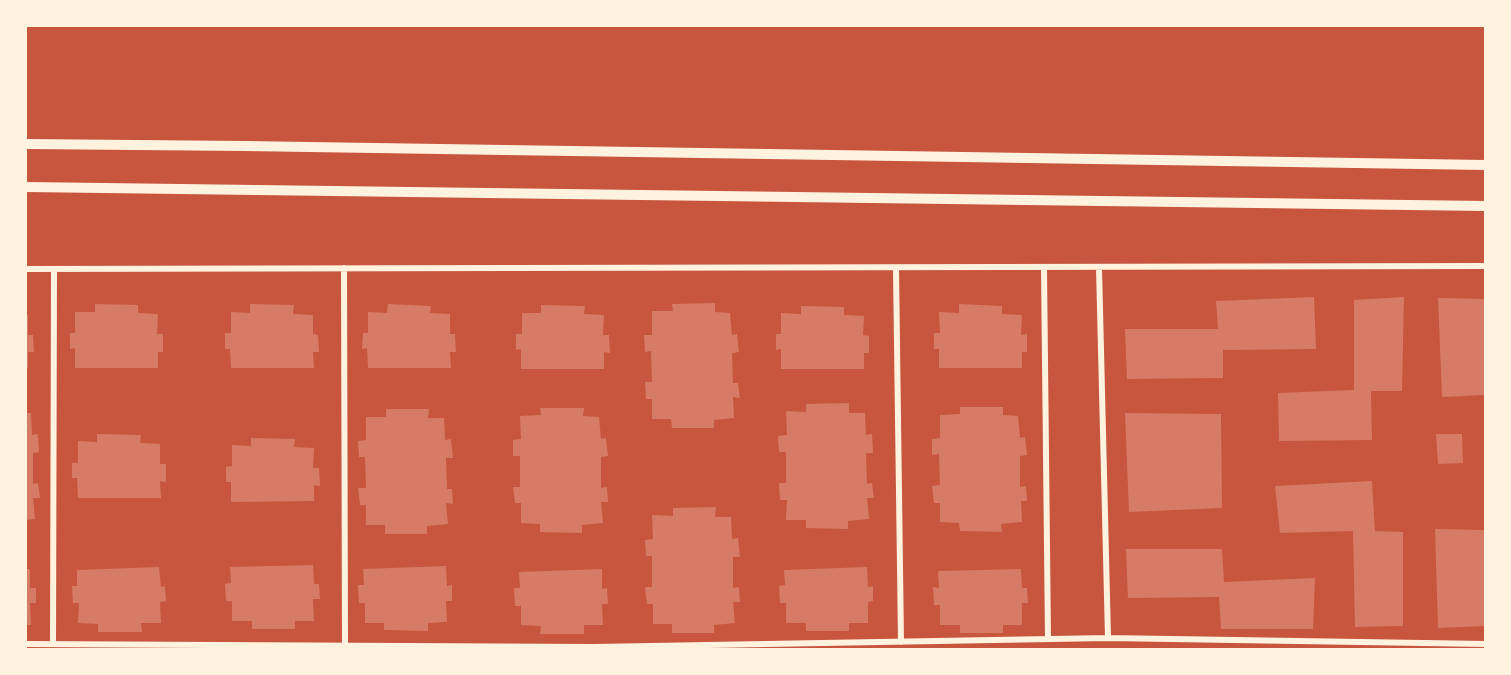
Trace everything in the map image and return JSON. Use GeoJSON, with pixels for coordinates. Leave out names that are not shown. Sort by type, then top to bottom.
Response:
{"type":"FeatureCollection","features":[{"type":"Feature","properties":{"kind":"street"},"geometry":{"type":"LineString","coordinates":[[26,144],[1485,165]]}},
{"type":"Feature","properties":{"kind":"street"},"geometry":{"type":"LineString","coordinates":[[26,187],[1485,206]]}},
{"type":"Feature","properties":{"kind":"street"},"geometry":{"type":"LineString","coordinates":[[26,269],[1485,266]]}},
{"type":"Feature","properties":{"kind":"street"},"geometry":{"type":"LineString","coordinates":[[344,268],[345,646]]}},
{"type":"Feature","properties":{"kind":"street"},"geometry":{"type":"LineString","coordinates":[[896,268],[901,642]]}},
{"type":"Feature","properties":{"kind":"street"},"geometry":{"type":"LineString","coordinates":[[1044,268],[1048,639]]}},
{"type":"Feature","properties":{"kind":"street"},"geometry":{"type":"LineString","coordinates":[[1099,268],[1108,638]]}},
{"type":"Feature","properties":{"kind":"street"},"geometry":{"type":"LineString","coordinates":[[53,644],[54,269]]}},
{"type":"Feature","properties":{"kind":"street"},"geometry":{"type":"LineString","coordinates":[[26,644],[110,647],[594,648],[1108,638],[1365,646],[1485,644]]}},
{"type":"Feature","properties":{"kind":"building"},"geometry":{"type":"Polygon","coordinates":[[[1314,297],[1316,349],[1223,350],[1223,378],[1127,379],[1125,329],[1218,329],[1216,301],[1314,297]]]}},
{"type":"Feature","properties":{"kind":"building"},"geometry":{"type":"Polygon","coordinates":[[[1404,297],[1402,391],[1371,391],[1372,440],[1279,441],[1278,393],[1354,390],[1354,300],[1404,297]]]}},
{"type":"Feature","properties":{"kind":"building"},"geometry":{"type":"Polygon","coordinates":[[[1438,298],[1486,299],[1486,395],[1442,397],[1438,298]]]}},
{"type":"Feature","properties":{"kind":"building"},"geometry":{"type":"Polygon","coordinates":[[[715,303],[715,312],[730,313],[732,335],[737,334],[739,352],[732,353],[733,383],[738,383],[740,398],[733,397],[734,418],[714,420],[714,428],[672,428],[671,419],[652,419],[652,399],[646,399],[645,382],[652,382],[651,351],[645,352],[644,335],[652,335],[652,311],[673,311],[672,304],[715,303]]]}},
{"type":"Feature","properties":{"kind":"building"},"geometry":{"type":"Polygon","coordinates":[[[95,304],[138,305],[138,313],[158,314],[157,334],[163,334],[163,352],[158,352],[158,368],[75,368],[75,348],[70,349],[70,333],[75,333],[75,312],[95,312],[95,304]]]}},
{"type":"Feature","properties":{"kind":"building"},"geometry":{"type":"Polygon","coordinates":[[[250,304],[294,305],[293,314],[313,315],[313,334],[318,335],[319,352],[313,352],[314,368],[231,368],[230,349],[225,349],[225,333],[231,333],[231,312],[250,313],[250,304]]]}},
{"type":"Feature","properties":{"kind":"building"},"geometry":{"type":"Polygon","coordinates":[[[388,304],[431,306],[430,313],[450,314],[450,334],[455,334],[456,352],[450,352],[451,368],[368,368],[367,348],[362,349],[363,333],[368,333],[368,312],[387,313],[388,304]]]}},
{"type":"Feature","properties":{"kind":"building"},"geometry":{"type":"Polygon","coordinates":[[[959,304],[1002,306],[1002,314],[1022,315],[1021,335],[1027,334],[1027,352],[1022,352],[1022,368],[939,368],[939,349],[934,349],[934,333],[940,333],[939,312],[959,313],[959,304]]]}},
{"type":"Feature","properties":{"kind":"building"},"geometry":{"type":"Polygon","coordinates":[[[541,305],[585,306],[584,314],[604,315],[603,335],[609,335],[610,353],[604,352],[604,369],[521,369],[521,349],[516,350],[516,334],[522,334],[522,313],[541,313],[541,305]]]}},
{"type":"Feature","properties":{"kind":"building"},"geometry":{"type":"Polygon","coordinates":[[[801,306],[844,307],[844,315],[864,316],[863,335],[869,336],[869,353],[864,353],[864,369],[781,369],[781,349],[776,350],[776,334],[781,334],[781,313],[801,314],[801,306]]]}},
{"type":"Feature","properties":{"kind":"building"},"geometry":{"type":"Polygon","coordinates":[[[26,315],[28,315],[28,335],[33,335],[34,352],[28,352],[28,368],[26,368],[26,315]]]}},
{"type":"Feature","properties":{"kind":"building"},"geometry":{"type":"Polygon","coordinates":[[[849,403],[849,413],[865,413],[866,435],[872,434],[873,453],[866,453],[867,484],[872,483],[874,498],[867,498],[869,519],[848,521],[848,529],[806,528],[806,520],[786,520],[787,500],[780,500],[779,483],[786,483],[786,452],[779,452],[778,436],[787,435],[786,411],[806,412],[806,404],[849,403]]]}},
{"type":"Feature","properties":{"kind":"building"},"geometry":{"type":"Polygon","coordinates":[[[960,407],[1003,407],[1003,415],[1018,416],[1020,438],[1025,437],[1027,455],[1020,456],[1020,487],[1026,486],[1027,501],[1021,501],[1022,522],[1001,524],[1002,532],[960,531],[959,523],[940,522],[940,503],[934,503],[932,486],[940,485],[939,454],[932,455],[932,439],[940,438],[940,415],[960,414],[960,407]]]}},
{"type":"Feature","properties":{"kind":"building"},"geometry":{"type":"Polygon","coordinates":[[[540,408],[584,408],[583,416],[599,417],[601,439],[606,438],[608,456],[601,457],[601,488],[607,487],[608,502],[601,502],[603,523],[582,525],[582,533],[540,532],[540,524],[521,523],[521,503],[515,503],[513,487],[520,487],[520,456],[513,456],[513,440],[521,439],[520,416],[541,415],[540,408]]]}},
{"type":"Feature","properties":{"kind":"building"},"geometry":{"type":"Polygon","coordinates":[[[386,409],[429,409],[428,418],[444,418],[445,440],[451,439],[453,458],[446,458],[447,489],[452,489],[453,504],[446,503],[448,524],[427,526],[427,534],[385,534],[385,525],[366,525],[366,505],[360,505],[358,488],[366,488],[365,457],[359,457],[358,441],[366,440],[366,417],[386,417],[386,409]]]}},
{"type":"Feature","properties":{"kind":"building"},"geometry":{"type":"Polygon","coordinates":[[[26,413],[31,413],[32,435],[38,434],[39,452],[33,453],[33,484],[38,483],[40,498],[33,498],[35,519],[26,520],[26,413]]]}},
{"type":"Feature","properties":{"kind":"building"},"geometry":{"type":"Polygon","coordinates":[[[1125,413],[1221,414],[1222,508],[1129,512],[1125,413]]]}},
{"type":"Feature","properties":{"kind":"building"},"geometry":{"type":"Polygon","coordinates":[[[97,434],[141,435],[140,443],[160,444],[160,464],[166,464],[166,482],[160,481],[161,498],[78,498],[77,478],[72,478],[72,463],[78,463],[78,441],[97,442],[97,434]]]}},
{"type":"Feature","properties":{"kind":"building"},"geometry":{"type":"Polygon","coordinates":[[[1436,434],[1462,434],[1463,463],[1438,464],[1436,434]]]}},
{"type":"Feature","properties":{"kind":"building"},"geometry":{"type":"Polygon","coordinates":[[[251,438],[295,439],[294,447],[314,448],[313,468],[319,468],[320,486],[314,485],[314,501],[231,502],[231,482],[226,482],[226,467],[232,466],[232,445],[251,446],[251,438]]]}},
{"type":"Feature","properties":{"kind":"building"},"geometry":{"type":"Polygon","coordinates":[[[1372,481],[1375,531],[1403,532],[1403,626],[1355,627],[1353,531],[1280,533],[1275,486],[1372,481]]]}},
{"type":"Feature","properties":{"kind":"building"},"geometry":{"type":"Polygon","coordinates":[[[716,507],[715,517],[731,517],[732,539],[738,538],[740,557],[733,557],[733,588],[739,587],[740,602],[733,602],[735,623],[714,625],[714,633],[672,633],[672,624],[653,624],[653,604],[647,604],[645,587],[652,587],[652,556],[646,556],[645,540],[653,539],[652,515],[673,516],[673,508],[716,507]]]}},
{"type":"Feature","properties":{"kind":"building"},"geometry":{"type":"Polygon","coordinates":[[[1435,529],[1486,530],[1486,626],[1438,628],[1435,529]]]}},
{"type":"Feature","properties":{"kind":"building"},"geometry":{"type":"Polygon","coordinates":[[[1126,549],[1222,549],[1224,582],[1315,578],[1313,629],[1221,629],[1219,597],[1128,598],[1126,549]]]}},
{"type":"Feature","properties":{"kind":"building"},"geometry":{"type":"Polygon","coordinates":[[[313,565],[314,584],[319,584],[320,599],[313,599],[314,621],[295,621],[295,629],[252,629],[252,621],[232,621],[232,601],[226,601],[225,584],[231,583],[230,567],[313,565]]]}},
{"type":"Feature","properties":{"kind":"building"},"geometry":{"type":"Polygon","coordinates":[[[446,566],[447,586],[452,585],[452,601],[446,601],[447,622],[428,623],[428,631],[384,630],[384,623],[365,623],[365,603],[359,603],[358,585],[364,585],[363,569],[446,566]]]}},
{"type":"Feature","properties":{"kind":"building"},"geometry":{"type":"Polygon","coordinates":[[[159,567],[161,587],[165,586],[166,601],[160,602],[161,623],[141,623],[142,632],[98,632],[98,624],[78,623],[79,603],[73,603],[72,586],[77,586],[77,570],[159,567]]]}},
{"type":"Feature","properties":{"kind":"building"},"geometry":{"type":"Polygon","coordinates":[[[867,567],[868,587],[873,586],[873,601],[868,602],[868,623],[849,623],[849,631],[806,631],[806,623],[786,623],[786,603],[780,603],[779,586],[785,585],[784,570],[867,567]]]}},
{"type":"Feature","properties":{"kind":"building"},"geometry":{"type":"Polygon","coordinates":[[[26,569],[30,569],[30,588],[36,588],[36,603],[30,603],[31,625],[26,625],[26,569]]]}},
{"type":"Feature","properties":{"kind":"building"},"geometry":{"type":"Polygon","coordinates":[[[602,569],[602,589],[607,588],[608,604],[602,604],[603,625],[584,625],[584,634],[540,634],[541,626],[521,625],[521,606],[515,606],[514,588],[520,588],[519,572],[602,569]]]}},
{"type":"Feature","properties":{"kind":"building"},"geometry":{"type":"Polygon","coordinates":[[[1021,569],[1022,588],[1027,588],[1028,603],[1022,603],[1022,625],[1003,625],[1003,633],[960,633],[960,625],[940,625],[940,605],[934,605],[933,587],[939,588],[938,571],[1021,569]]]}}]}
